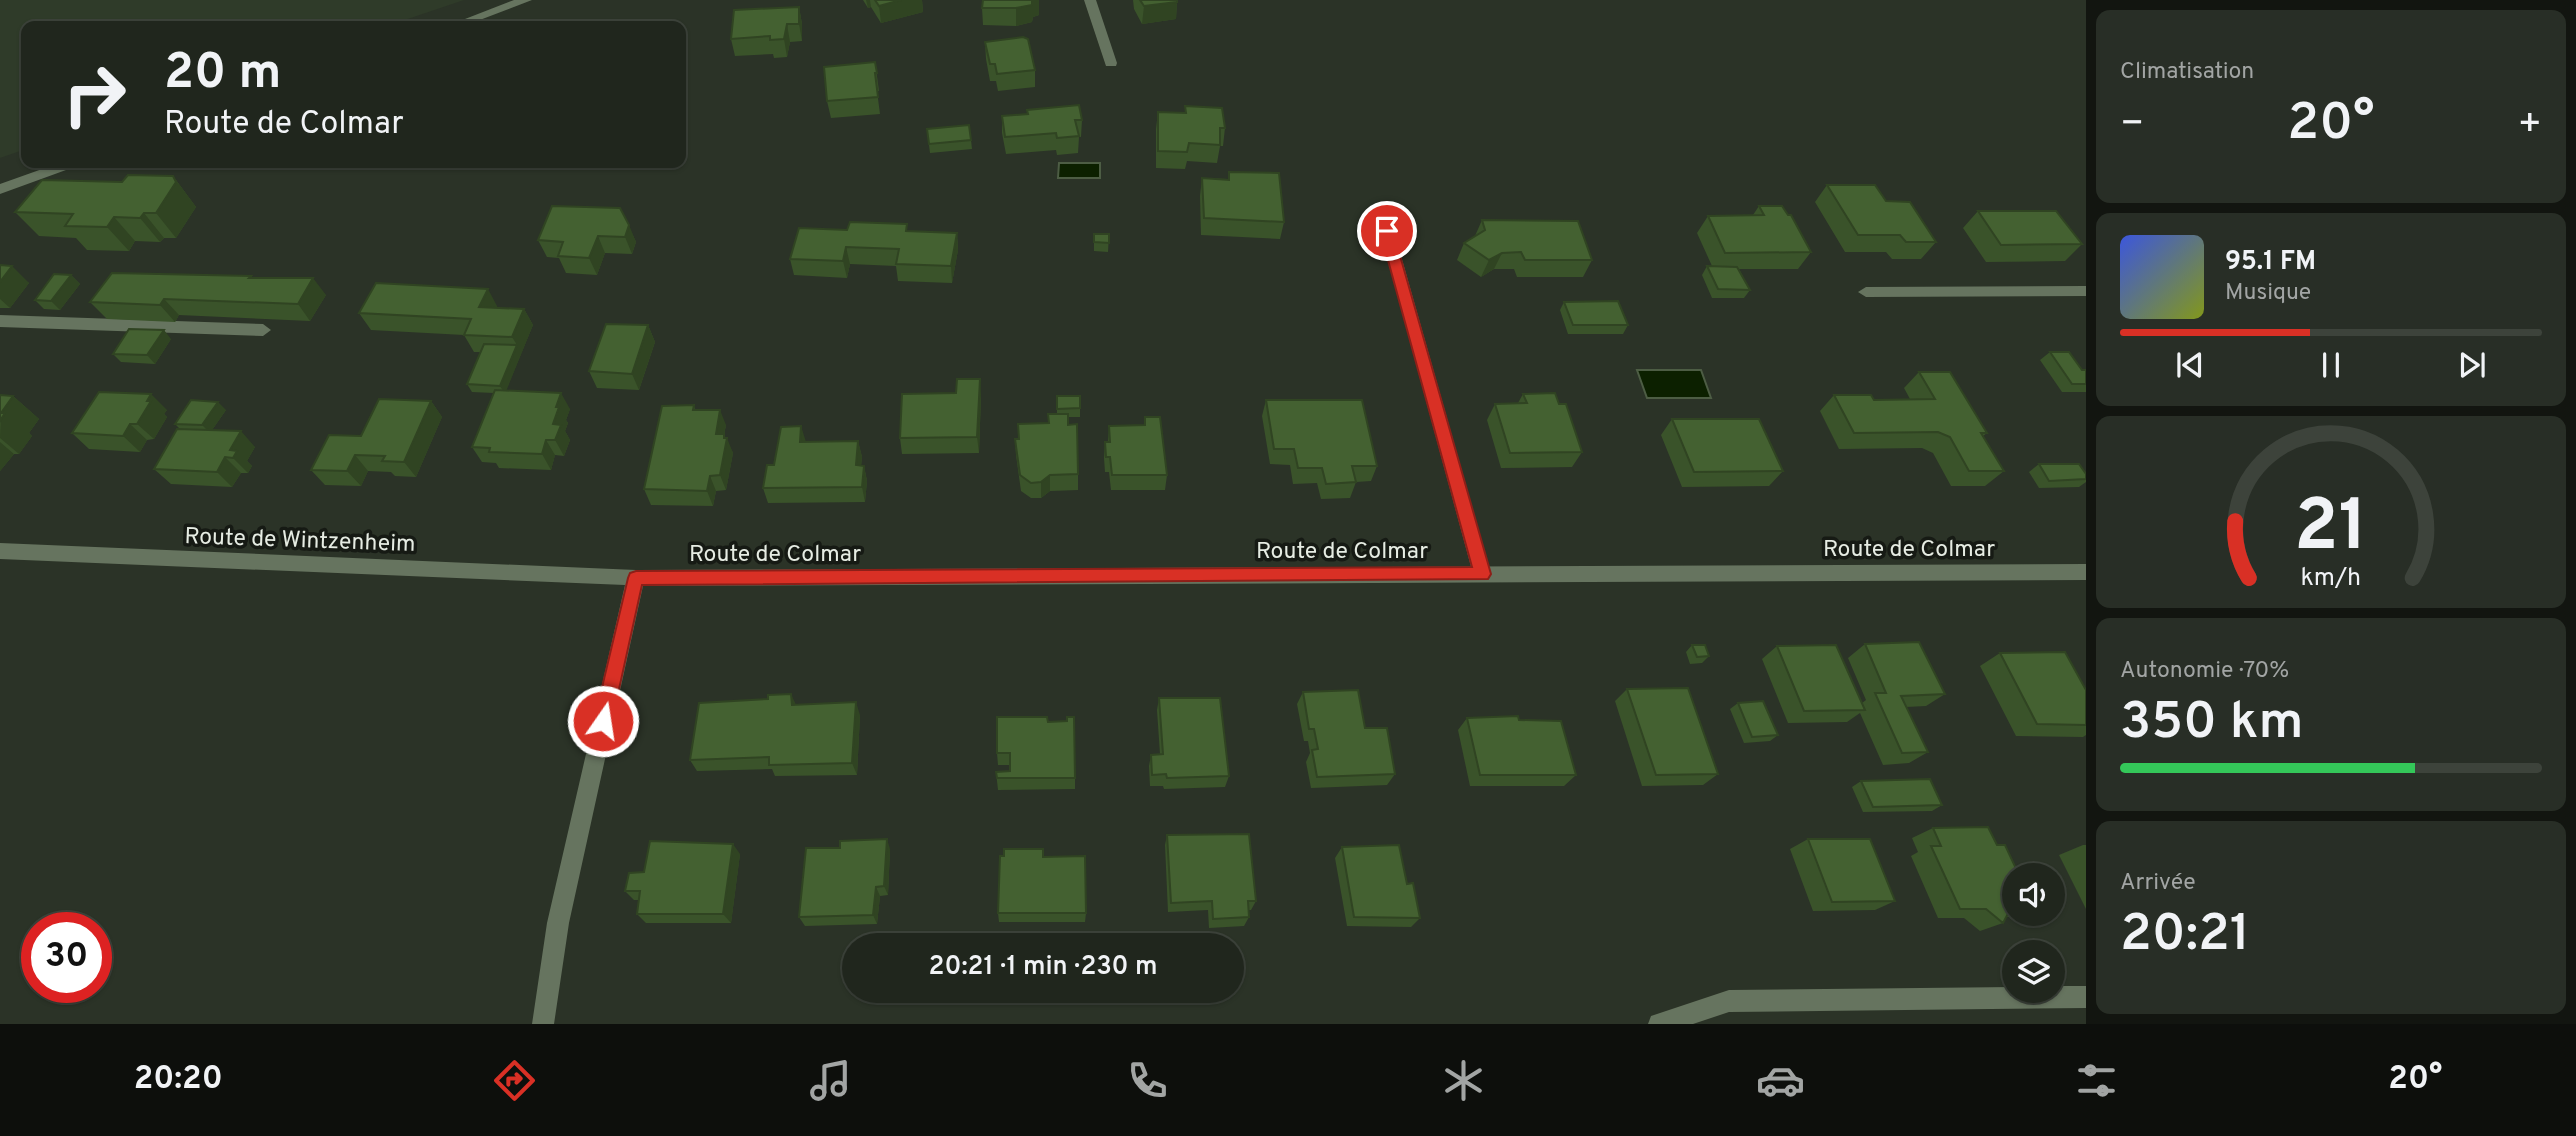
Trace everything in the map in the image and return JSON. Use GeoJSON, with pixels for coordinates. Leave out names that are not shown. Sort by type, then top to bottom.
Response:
{"type":"FeatureCollection","features":[{"type":"Feature","properties":{"kind":"street"},"geometry":{"type":"LineString","coordinates":[[467,21],[526,0]]}},
{"type":"Feature","properties":{"kind":"street"},"geometry":{"type":"LineString","coordinates":[[1090,0],[1111,63]]}},
{"type":"Feature","properties":{"kind":"street"},"geometry":{"type":"LineString","coordinates":[[0,189],[58,168]]}},
{"type":"Feature","properties":{"kind":"street"},"geometry":{"type":"LineString","coordinates":[[1387,231],[1482,574]]}},
{"type":"Feature","properties":{"kind":"street"},"geometry":{"type":"LineString","coordinates":[[1866,292],[2086,291]]}},
{"type":"Feature","properties":{"kind":"street"},"geometry":{"type":"LineString","coordinates":[[0,321],[263,330]]}},
{"type":"Feature","properties":{"kind":"street","name":"Route de Wintzenheim"},"geometry":{"type":"LineString","coordinates":[[0,551],[599,576]]}},
{"type":"Feature","properties":{"kind":"street","name":"Route de Colmar"},"geometry":{"type":"LineString","coordinates":[[599,576],[2086,572]]}},
{"type":"Feature","properties":{"kind":"street"},"geometry":{"type":"LineString","coordinates":[[543,1024],[558,923],[636,578]]}},
{"type":"Feature","properties":{"kind":"street"},"geometry":{"type":"LineString","coordinates":[[1658,1024],[1729,1001],[2086,997]]}},
{"type":"Feature","properties":{"kind":"shaded area"},"geometry":{"type":"Polygon","coordinates":[[[0,0],[464,0],[402,21],[21,21],[21,151],[0,158],[0,0]]]}},
{"type":"Feature","properties":{"kind":"shaded area"},"geometry":{"type":"Polygon","coordinates":[[[1059,163],[1100,163],[1100,178],[1058,178],[1059,163]]]}},
{"type":"Feature","properties":{"kind":"shaded area"},"geometry":{"type":"Polygon","coordinates":[[[1637,370],[1701,370],[1711,398],[1647,398],[1637,370]]]}},
{"type":"Feature","properties":{"kind":"building"},"geometry":{"type":"Polygon","coordinates":[[[875,0],[901,0],[879,6],[875,0]]]}},
{"type":"Feature","properties":{"kind":"building"},"geometry":{"type":"Polygon","coordinates":[[[983,0],[1032,0],[1032,5],[982,8],[983,0]]]}},
{"type":"Feature","properties":{"kind":"building"},"geometry":{"type":"Polygon","coordinates":[[[1140,0],[1177,0],[1177,2],[1144,6],[1140,0]]]}},
{"type":"Feature","properties":{"kind":"building"},"geometry":{"type":"Polygon","coordinates":[[[799,7],[799,24],[787,24],[784,39],[770,40],[770,36],[731,39],[734,10],[799,7]]]}},
{"type":"Feature","properties":{"kind":"building"},"geometry":{"type":"Polygon","coordinates":[[[1023,37],[1028,39],[1035,70],[997,74],[995,64],[990,64],[985,42],[1023,37]]]}},
{"type":"Feature","properties":{"kind":"building"},"geometry":{"type":"Polygon","coordinates":[[[875,62],[878,97],[827,101],[824,67],[875,62]]]}},
{"type":"Feature","properties":{"kind":"building"},"geometry":{"type":"Polygon","coordinates":[[[1079,105],[1082,120],[1075,120],[1079,136],[1057,138],[1056,133],[1005,137],[1002,116],[1028,114],[1027,110],[1079,105]]]}},
{"type":"Feature","properties":{"kind":"building"},"geometry":{"type":"Polygon","coordinates":[[[1185,106],[1222,108],[1225,128],[1220,128],[1220,145],[1189,143],[1187,152],[1158,151],[1158,112],[1186,113],[1185,106]]]}},
{"type":"Feature","properties":{"kind":"building"},"geometry":{"type":"Polygon","coordinates":[[[969,125],[971,140],[929,144],[927,129],[969,125]]]}},
{"type":"Feature","properties":{"kind":"building"},"geometry":{"type":"Polygon","coordinates":[[[1229,172],[1279,173],[1284,222],[1204,218],[1202,178],[1229,180],[1229,172]]]}},
{"type":"Feature","properties":{"kind":"building"},"geometry":{"type":"Polygon","coordinates":[[[128,175],[173,176],[176,182],[156,213],[144,213],[140,218],[114,217],[107,227],[65,226],[73,214],[15,212],[42,180],[122,182],[128,175]]]}},
{"type":"Feature","properties":{"kind":"building"},"geometry":{"type":"Polygon","coordinates":[[[1827,185],[1875,185],[1886,201],[1910,202],[1936,242],[1906,242],[1900,235],[1858,235],[1827,185]]]}},
{"type":"Feature","properties":{"kind":"building"},"geometry":{"type":"Polygon","coordinates":[[[552,206],[620,208],[629,225],[625,237],[598,236],[589,258],[558,256],[563,242],[538,240],[552,206]]]}},
{"type":"Feature","properties":{"kind":"building"},"geometry":{"type":"Polygon","coordinates":[[[1759,206],[1782,206],[1788,215],[1791,215],[1811,252],[1725,253],[1708,216],[1764,215],[1759,206]]]}},
{"type":"Feature","properties":{"kind":"building"},"geometry":{"type":"Polygon","coordinates":[[[1978,211],[2056,211],[2082,244],[2001,245],[1978,211]]]}},
{"type":"Feature","properties":{"kind":"building"},"geometry":{"type":"Polygon","coordinates":[[[1482,220],[1578,221],[1592,260],[1525,260],[1521,252],[1502,253],[1489,260],[1464,243],[1485,230],[1482,220]]]}},
{"type":"Feature","properties":{"kind":"building"},"geometry":{"type":"Polygon","coordinates":[[[850,222],[907,224],[906,231],[957,233],[951,266],[896,264],[899,249],[846,247],[843,261],[790,259],[799,228],[847,230],[850,222]]]}},
{"type":"Feature","properties":{"kind":"building"},"geometry":{"type":"Polygon","coordinates":[[[1094,234],[1109,234],[1109,243],[1094,242],[1094,234]]]}},
{"type":"Feature","properties":{"kind":"building"},"geometry":{"type":"Polygon","coordinates":[[[0,265],[12,266],[0,282],[0,265]]]}},
{"type":"Feature","properties":{"kind":"building"},"geometry":{"type":"Polygon","coordinates":[[[1707,266],[1737,267],[1750,290],[1718,289],[1707,266]]]}},
{"type":"Feature","properties":{"kind":"building"},"geometry":{"type":"Polygon","coordinates":[[[112,273],[313,278],[298,304],[164,299],[160,305],[90,302],[112,273]]]}},
{"type":"Feature","properties":{"kind":"building"},"geometry":{"type":"Polygon","coordinates":[[[54,274],[71,275],[51,301],[35,300],[54,274]]]}},
{"type":"Feature","properties":{"kind":"building"},"geometry":{"type":"Polygon","coordinates":[[[376,283],[488,289],[479,307],[524,309],[512,337],[464,335],[471,319],[359,313],[376,283]]]}},
{"type":"Feature","properties":{"kind":"building"},"geometry":{"type":"Polygon","coordinates":[[[1618,301],[1628,325],[1573,325],[1564,302],[1618,301]]]}},
{"type":"Feature","properties":{"kind":"building"},"geometry":{"type":"Polygon","coordinates":[[[606,324],[648,325],[632,374],[589,371],[606,324]]]}},
{"type":"Feature","properties":{"kind":"building"},"geometry":{"type":"Polygon","coordinates":[[[129,329],[164,330],[147,355],[113,354],[129,329]]]}},
{"type":"Feature","properties":{"kind":"building"},"geometry":{"type":"Polygon","coordinates":[[[484,344],[517,345],[500,386],[467,384],[484,344]]]}},
{"type":"Feature","properties":{"kind":"building"},"geometry":{"type":"Polygon","coordinates":[[[2050,352],[2069,352],[2082,370],[2086,370],[2086,384],[2072,384],[2050,352]]]}},
{"type":"Feature","properties":{"kind":"building"},"geometry":{"type":"Polygon","coordinates":[[[1919,372],[1950,372],[1987,433],[1981,433],[2004,471],[1969,471],[1950,437],[1938,432],[1854,433],[1834,395],[1871,395],[1874,400],[1935,399],[1919,372]]]}},
{"type":"Feature","properties":{"kind":"building"},"geometry":{"type":"Polygon","coordinates":[[[957,379],[980,379],[977,437],[900,438],[902,394],[956,393],[957,379]]]}},
{"type":"Feature","properties":{"kind":"building"},"geometry":{"type":"Polygon","coordinates":[[[495,390],[561,393],[553,424],[561,425],[555,440],[546,440],[542,454],[489,452],[490,448],[472,447],[495,390]]]}},
{"type":"Feature","properties":{"kind":"building"},"geometry":{"type":"Polygon","coordinates":[[[99,392],[151,394],[147,401],[151,401],[137,424],[130,424],[123,436],[72,433],[99,392]]]}},
{"type":"Feature","properties":{"kind":"building"},"geometry":{"type":"Polygon","coordinates":[[[1555,393],[1559,404],[1566,404],[1582,452],[1510,453],[1495,404],[1527,403],[1523,394],[1555,393]]]}},
{"type":"Feature","properties":{"kind":"building"},"geometry":{"type":"Polygon","coordinates":[[[0,395],[13,396],[1,413],[5,413],[0,421],[0,395]]]}},
{"type":"Feature","properties":{"kind":"building"},"geometry":{"type":"Polygon","coordinates":[[[1057,396],[1080,396],[1080,408],[1057,409],[1057,396]]]}},
{"type":"Feature","properties":{"kind":"building"},"geometry":{"type":"Polygon","coordinates":[[[379,399],[431,401],[404,462],[382,461],[385,456],[355,455],[347,471],[311,470],[329,435],[361,436],[379,399]]]}},
{"type":"Feature","properties":{"kind":"building"},"geometry":{"type":"Polygon","coordinates":[[[191,400],[218,402],[202,425],[175,424],[191,400]]]}},
{"type":"Feature","properties":{"kind":"building"},"geometry":{"type":"Polygon","coordinates":[[[1266,400],[1362,400],[1377,466],[1352,466],[1356,482],[1326,484],[1322,468],[1298,468],[1294,449],[1274,449],[1266,400]]]}},
{"type":"Feature","properties":{"kind":"building"},"geometry":{"type":"Polygon","coordinates":[[[694,405],[693,410],[720,410],[716,434],[724,434],[724,438],[727,438],[720,475],[710,476],[707,491],[644,489],[662,406],[694,405]]]}},
{"type":"Feature","properties":{"kind":"building"},"geometry":{"type":"Polygon","coordinates":[[[1048,414],[1068,414],[1068,425],[1077,424],[1078,474],[1050,475],[1041,482],[1031,483],[1020,475],[1015,439],[1019,439],[1018,424],[1049,423],[1048,414]]]}},
{"type":"Feature","properties":{"kind":"building"},"geometry":{"type":"Polygon","coordinates":[[[1145,417],[1160,417],[1167,475],[1112,475],[1110,457],[1106,457],[1105,442],[1110,442],[1109,426],[1145,425],[1145,417]]]}},
{"type":"Feature","properties":{"kind":"building"},"geometry":{"type":"Polygon","coordinates":[[[1672,419],[1759,419],[1783,471],[1694,472],[1672,419]]]}},
{"type":"Feature","properties":{"kind":"building"},"geometry":{"type":"Polygon","coordinates":[[[801,426],[800,442],[858,441],[856,465],[864,466],[862,487],[763,488],[767,465],[774,465],[781,427],[801,426]]]}},
{"type":"Feature","properties":{"kind":"building"},"geometry":{"type":"Polygon","coordinates":[[[177,429],[241,431],[230,450],[237,451],[233,458],[225,457],[217,472],[154,469],[177,429]]]}},
{"type":"Feature","properties":{"kind":"building"},"geometry":{"type":"Polygon","coordinates":[[[2039,464],[2079,464],[2086,474],[2086,479],[2049,481],[2039,464]]]}},
{"type":"Feature","properties":{"kind":"building"},"geometry":{"type":"Polygon","coordinates":[[[1919,642],[1945,694],[1901,696],[1928,752],[1902,753],[1875,693],[1886,693],[1865,644],[1919,642]]]}},
{"type":"Feature","properties":{"kind":"building"},"geometry":{"type":"Polygon","coordinates":[[[1692,645],[1705,645],[1709,656],[1697,657],[1692,645]]]}},
{"type":"Feature","properties":{"kind":"building"},"geometry":{"type":"Polygon","coordinates":[[[1836,645],[1865,710],[1804,711],[1777,646],[1836,645]]]}},
{"type":"Feature","properties":{"kind":"building"},"geometry":{"type":"Polygon","coordinates":[[[2065,652],[2086,690],[2086,725],[2037,724],[2000,653],[2065,652]]]}},
{"type":"Feature","properties":{"kind":"building"},"geometry":{"type":"Polygon","coordinates":[[[1688,688],[1718,774],[1656,775],[1627,689],[1688,688]]]}},
{"type":"Feature","properties":{"kind":"building"},"geometry":{"type":"Polygon","coordinates":[[[1358,690],[1365,728],[1387,728],[1395,774],[1317,777],[1312,750],[1318,749],[1314,729],[1309,729],[1303,692],[1358,690]]]}},
{"type":"Feature","properties":{"kind":"building"},"geometry":{"type":"Polygon","coordinates":[[[791,694],[792,705],[856,702],[852,763],[769,765],[769,757],[690,760],[699,703],[768,699],[768,695],[791,694]]]}},
{"type":"Feature","properties":{"kind":"building"},"geometry":{"type":"Polygon","coordinates":[[[1159,698],[1220,698],[1229,776],[1167,778],[1166,774],[1152,775],[1151,755],[1163,754],[1159,698]]]}},
{"type":"Feature","properties":{"kind":"building"},"geometry":{"type":"Polygon","coordinates":[[[1763,701],[1778,735],[1752,737],[1738,703],[1763,701]]]}},
{"type":"Feature","properties":{"kind":"building"},"geometry":{"type":"Polygon","coordinates":[[[1518,716],[1519,720],[1561,721],[1576,775],[1480,775],[1467,718],[1518,716]]]}},
{"type":"Feature","properties":{"kind":"building"},"geometry":{"type":"Polygon","coordinates":[[[997,717],[1047,717],[1048,722],[1067,721],[1067,717],[1074,717],[1075,778],[997,778],[996,772],[1010,771],[1010,753],[997,753],[997,717]]]}},
{"type":"Feature","properties":{"kind":"building"},"geometry":{"type":"Polygon","coordinates":[[[1930,779],[1942,805],[1873,807],[1861,781],[1930,779]]]}},
{"type":"Feature","properties":{"kind":"building"},"geometry":{"type":"Polygon","coordinates":[[[1988,827],[1997,845],[2005,845],[2013,863],[2002,863],[2002,922],[1986,909],[1960,909],[1931,846],[1941,846],[1933,828],[1988,827]]]}},
{"type":"Feature","properties":{"kind":"building"},"geometry":{"type":"Polygon","coordinates":[[[1249,834],[1256,901],[1248,901],[1249,917],[1213,919],[1212,901],[1171,903],[1167,835],[1249,834]]]}},
{"type":"Feature","properties":{"kind":"building"},"geometry":{"type":"Polygon","coordinates":[[[887,839],[884,886],[876,887],[873,915],[799,917],[806,848],[840,848],[840,841],[887,839]]]}},
{"type":"Feature","properties":{"kind":"building"},"geometry":{"type":"Polygon","coordinates":[[[1808,839],[1870,839],[1895,901],[1832,902],[1808,839]]]}},
{"type":"Feature","properties":{"kind":"building"},"geometry":{"type":"Polygon","coordinates":[[[650,841],[733,844],[723,914],[637,914],[640,891],[625,891],[629,873],[644,872],[650,841]]]}},
{"type":"Feature","properties":{"kind":"building"},"geometry":{"type":"Polygon","coordinates":[[[1399,845],[1407,884],[1413,883],[1420,918],[1354,917],[1342,847],[1399,845]]]}},
{"type":"Feature","properties":{"kind":"building"},"geometry":{"type":"Polygon","coordinates":[[[1004,849],[1043,849],[1043,857],[1085,856],[1086,913],[998,913],[1000,856],[1004,856],[1004,849]]]}},
{"type":"Feature","properties":{"kind":"route"},"geometry":{"type":"LineString","coordinates":[[603,721],[636,578],[1482,574],[1387,231]]}}]}
